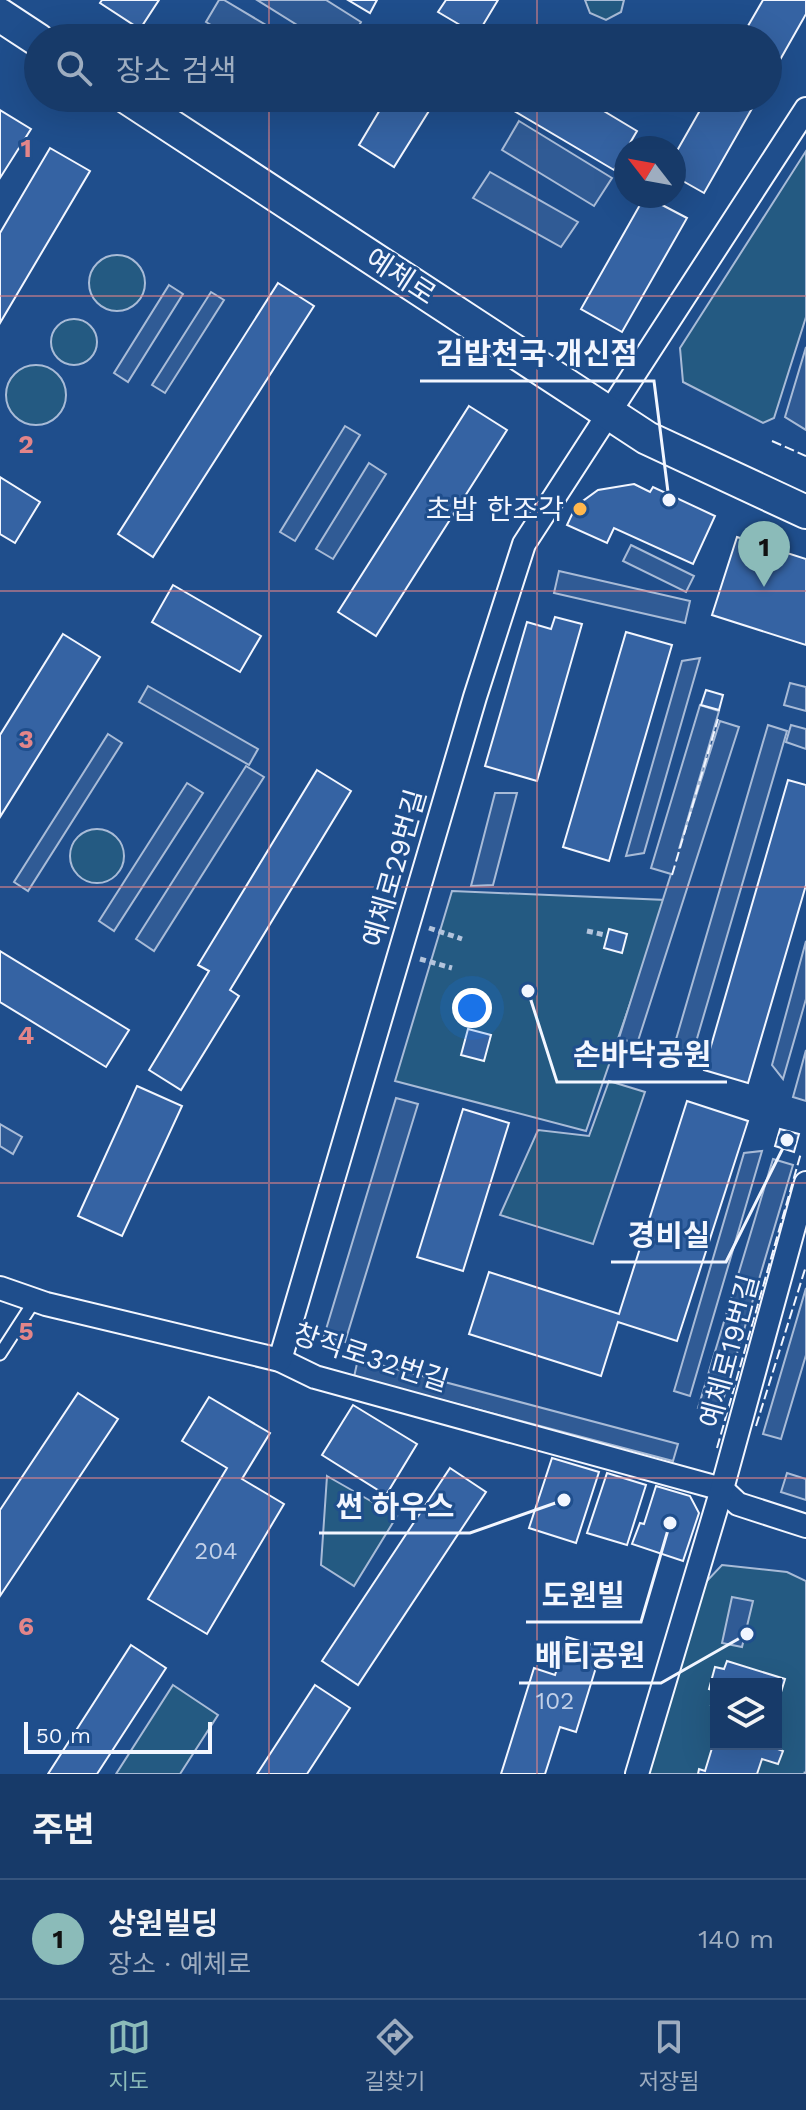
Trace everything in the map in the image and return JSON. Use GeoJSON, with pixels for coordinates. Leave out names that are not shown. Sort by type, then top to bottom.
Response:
{"type":"FeatureCollection","features":[{"type":"Feature","properties":{"kind":"street"},"geometry":{"type":"LineString","coordinates":[[0,15],[24,31]]}},
{"type":"Feature","properties":{"kind":"street","name":"예체로29번길"},"geometry":{"type":"LineString","coordinates":[[280,1360],[471,710],[524,544],[806,109]]}},
{"type":"Feature","properties":{"kind":"street","name":"예체로"},"geometry":{"type":"LineString","coordinates":[[149,112],[647,438],[806,512]]}},
{"type":"Feature","properties":{"kind":"street","name":"예체로19번길"},"geometry":{"type":"LineString","coordinates":[[637,1774],[722,1489],[806,1183]]}},
{"type":"Feature","properties":{"kind":"street","name":"창직로32번길"},"geometry":{"type":"LineString","coordinates":[[0,1288],[35,1300],[280,1360],[315,1377],[722,1489],[738,1504],[806,1526]]}},
{"type":"Feature","properties":{"kind":"lane"},"geometry":{"type":"LineString","coordinates":[[0,1354],[35,1300]]}},
{"type":"Feature","properties":{"kind":"path"},"geometry":{"type":"LineString","coordinates":[[424,927],[462,939]]}},
{"type":"Feature","properties":{"kind":"path"},"geometry":{"type":"LineString","coordinates":[[587,931],[605,935]]}},
{"type":"Feature","properties":{"kind":"path"},"geometry":{"type":"LineString","coordinates":[[415,958],[452,968]]}},
{"type":"Feature","properties":{"kind":"shaded area"},"geometry":{"type":"Polygon","coordinates":[[[219,0],[224,0],[264,24],[209,24],[206,22],[219,0]]]}},
{"type":"Feature","properties":{"kind":"shaded area"},"geometry":{"type":"Polygon","coordinates":[[[257,0],[326,0],[361,22],[360,24],[296,24],[257,0]]]}},
{"type":"Feature","properties":{"kind":"shaded area"},"geometry":{"type":"Polygon","coordinates":[[[585,0],[624,0],[621,12],[606,20],[590,13],[585,0]]]}},
{"type":"Feature","properties":{"kind":"shaded area"},"geometry":{"type":"Polygon","coordinates":[[[519,121],[612,178],[594,206],[502,150],[519,121]]]}},
{"type":"Feature","properties":{"kind":"shaded area"},"geometry":{"type":"Polygon","coordinates":[[[806,151],[806,317],[774,418],[763,423],[683,382],[680,348],[806,151]]]}},
{"type":"Feature","properties":{"kind":"shaded area"},"geometry":{"type":"Polygon","coordinates":[[[490,172],[578,222],[561,247],[473,198],[490,172]]]}},
{"type":"Feature","properties":{"kind":"shaded area"},"geometry":{"type":"Polygon","coordinates":[[[117,255],[137,263],[145,283],[137,303],[117,311],[97,303],[89,283],[97,263],[117,255]]]}},
{"type":"Feature","properties":{"kind":"shaded area"},"geometry":{"type":"Polygon","coordinates":[[[169,285],[183,294],[128,382],[114,373],[169,285]]]}},
{"type":"Feature","properties":{"kind":"shaded area"},"geometry":{"type":"Polygon","coordinates":[[[211,292],[224,300],[165,393],[152,385],[211,292]]]}},
{"type":"Feature","properties":{"kind":"shaded area"},"geometry":{"type":"Polygon","coordinates":[[[74,319],[90,326],[97,342],[90,358],[74,365],[58,358],[51,342],[58,326],[74,319]]]}},
{"type":"Feature","properties":{"kind":"shaded area"},"geometry":{"type":"Polygon","coordinates":[[[806,347],[806,430],[785,417],[806,347]]]}},
{"type":"Feature","properties":{"kind":"shaded area"},"geometry":{"type":"Polygon","coordinates":[[[36,365],[48,367],[57,374],[64,383],[64,407],[57,416],[48,423],[36,425],[24,423],[15,416],[8,407],[6,395],[8,383],[15,374],[24,367],[36,365]]]}},
{"type":"Feature","properties":{"kind":"shaded area"},"geometry":{"type":"Polygon","coordinates":[[[345,426],[360,435],[295,541],[280,532],[345,426]]]}},
{"type":"Feature","properties":{"kind":"shaded area"},"geometry":{"type":"Polygon","coordinates":[[[369,463],[386,474],[333,559],[316,549],[369,463]]]}},
{"type":"Feature","properties":{"kind":"shaded area"},"geometry":{"type":"Polygon","coordinates":[[[631,545],[694,576],[686,592],[623,561],[631,545]]]}},
{"type":"Feature","properties":{"kind":"shaded area"},"geometry":{"type":"Polygon","coordinates":[[[559,571],[690,601],[685,623],[554,593],[559,571]]]}},
{"type":"Feature","properties":{"kind":"shaded area"},"geometry":{"type":"Polygon","coordinates":[[[700,658],[644,853],[626,856],[682,661],[700,658]]]}},
{"type":"Feature","properties":{"kind":"shaded area"},"geometry":{"type":"Polygon","coordinates":[[[790,683],[806,687],[806,711],[784,705],[790,683]]]}},
{"type":"Feature","properties":{"kind":"shaded area"},"geometry":{"type":"Polygon","coordinates":[[[148,686],[258,749],[249,765],[139,702],[148,686]]]}},
{"type":"Feature","properties":{"kind":"shaded area"},"geometry":{"type":"Polygon","coordinates":[[[700,705],[719,711],[679,849],[720,721],[739,727],[637,1044],[619,1038],[671,874],[651,868],[700,705]]]}},
{"type":"Feature","properties":{"kind":"shaded area"},"geometry":{"type":"Polygon","coordinates":[[[768,725],[787,731],[691,1059],[672,1053],[768,725]]]}},
{"type":"Feature","properties":{"kind":"shaded area"},"geometry":{"type":"Polygon","coordinates":[[[791,725],[806,729],[806,749],[786,742],[791,725]]]}},
{"type":"Feature","properties":{"kind":"shaded area"},"geometry":{"type":"Polygon","coordinates":[[[108,734],[122,743],[28,891],[14,882],[108,734]]]}},
{"type":"Feature","properties":{"kind":"shaded area"},"geometry":{"type":"Polygon","coordinates":[[[246,766],[264,777],[154,951],[136,939],[246,766]]]}},
{"type":"Feature","properties":{"kind":"shaded area"},"geometry":{"type":"Polygon","coordinates":[[[187,783],[203,793],[114,931],[99,921],[187,783]]]}},
{"type":"Feature","properties":{"kind":"shaded area"},"geometry":{"type":"Polygon","coordinates":[[[495,793],[517,793],[493,885],[471,886],[495,793]]]}},
{"type":"Feature","properties":{"kind":"shaded area"},"geometry":{"type":"Polygon","coordinates":[[[97,829],[116,837],[124,856],[116,875],[97,883],[78,875],[70,856],[78,837],[97,829]]]}},
{"type":"Feature","properties":{"kind":"shaded area"},"geometry":{"type":"Polygon","coordinates":[[[452,891],[666,900],[586,1131],[395,1081],[452,891]]]}},
{"type":"Feature","properties":{"kind":"shaded area"},"geometry":{"type":"Polygon","coordinates":[[[806,941],[806,999],[783,1079],[772,1065],[806,941]]]}},
{"type":"Feature","properties":{"kind":"shaded area"},"geometry":{"type":"Polygon","coordinates":[[[806,1050],[806,1101],[793,1097],[806,1050]]]}},
{"type":"Feature","properties":{"kind":"shaded area"},"geometry":{"type":"Polygon","coordinates":[[[609,1081],[645,1092],[593,1244],[500,1215],[538,1130],[589,1136],[609,1081]]]}},
{"type":"Feature","properties":{"kind":"shaded area"},"geometry":{"type":"Polygon","coordinates":[[[396,1098],[418,1104],[345,1342],[324,1336],[396,1098]]]}},
{"type":"Feature","properties":{"kind":"shaded area"},"geometry":{"type":"Polygon","coordinates":[[[0,1124],[22,1137],[13,1154],[0,1146],[0,1124]]]}},
{"type":"Feature","properties":{"kind":"shaded area"},"geometry":{"type":"Polygon","coordinates":[[[762,1151],[690,1396],[674,1391],[744,1153],[762,1151]]]}},
{"type":"Feature","properties":{"kind":"shaded area"},"geometry":{"type":"Polygon","coordinates":[[[773,1159],[793,1165],[719,1414],[698,1408],[773,1159]]]}},
{"type":"Feature","properties":{"kind":"shaded area"},"geometry":{"type":"Polygon","coordinates":[[[806,1288],[806,1355],[781,1439],[763,1434],[806,1288]]]}},
{"type":"Feature","properties":{"kind":"shaded area"},"geometry":{"type":"Polygon","coordinates":[[[358,1359],[678,1444],[673,1461],[354,1377],[358,1359]]]}},
{"type":"Feature","properties":{"kind":"shaded area"},"geometry":{"type":"Polygon","coordinates":[[[787,1473],[806,1479],[806,1500],[781,1492],[787,1473]]]}},
{"type":"Feature","properties":{"kind":"shaded area"},"geometry":{"type":"Polygon","coordinates":[[[327,1476],[397,1516],[354,1586],[321,1565],[327,1476]]]}},
{"type":"Feature","properties":{"kind":"shaded area"},"geometry":{"type":"Polygon","coordinates":[[[722,1565],[787,1572],[806,1581],[806,1774],[647,1774],[704,1584],[722,1565]]]}},
{"type":"Feature","properties":{"kind":"shaded area"},"geometry":{"type":"Polygon","coordinates":[[[732,1597],[753,1601],[742,1647],[722,1643],[732,1597]]]}},
{"type":"Feature","properties":{"kind":"shaded area"},"geometry":{"type":"Polygon","coordinates":[[[173,1685],[218,1715],[180,1774],[116,1774],[173,1685]]]}},
{"type":"Feature","properties":{"kind":"building"},"geometry":{"type":"Polygon","coordinates":[[[102,0],[159,0],[143,24],[132,24],[100,3],[102,0]]]}},
{"type":"Feature","properties":{"kind":"building"},"geometry":{"type":"Polygon","coordinates":[[[348,0],[377,0],[370,13],[348,0]]]}},
{"type":"Feature","properties":{"kind":"building"},"geometry":{"type":"Polygon","coordinates":[[[446,0],[498,0],[484,24],[458,24],[438,12],[446,0]]]}},
{"type":"Feature","properties":{"kind":"building"},"geometry":{"type":"Polygon","coordinates":[[[763,0],[806,0],[806,14],[782,56],[782,24],[749,24],[763,0]]]}},
{"type":"Feature","properties":{"kind":"building"},"geometry":{"type":"Polygon","coordinates":[[[0,110],[31,129],[0,178],[0,110]]]}},
{"type":"Feature","properties":{"kind":"building"},"geometry":{"type":"Polygon","coordinates":[[[379,112],[428,112],[394,167],[359,145],[379,112]]]}},
{"type":"Feature","properties":{"kind":"building"},"geometry":{"type":"Polygon","coordinates":[[[516,112],[605,112],[637,131],[634,136],[614,136],[614,170],[516,112]]]}},
{"type":"Feature","properties":{"kind":"building"},"geometry":{"type":"Polygon","coordinates":[[[699,112],[750,112],[704,193],[686,183],[685,136],[699,112]]]}},
{"type":"Feature","properties":{"kind":"building"},"geometry":{"type":"Polygon","coordinates":[[[50,148],[90,171],[0,323],[0,233],[50,148]]]}},
{"type":"Feature","properties":{"kind":"building"},"geometry":{"type":"Polygon","coordinates":[[[638,208],[668,208],[687,218],[622,332],[581,309],[638,208]]]}},
{"type":"Feature","properties":{"kind":"building"},"geometry":{"type":"Polygon","coordinates":[[[278,283],[314,306],[153,557],[118,534],[278,283]]]}},
{"type":"Feature","properties":{"kind":"building"},"geometry":{"type":"Polygon","coordinates":[[[469,406],[507,430],[376,636],[338,612],[469,406]]]}},
{"type":"Feature","properties":{"kind":"building"},"geometry":{"type":"Polygon","coordinates":[[[0,477],[40,502],[15,543],[0,534],[0,477]]]}},
{"type":"Feature","properties":{"kind":"building"},"geometry":{"type":"Polygon","coordinates":[[[634,484],[650,492],[653,487],[715,516],[693,564],[614,528],[607,543],[567,525],[576,506],[598,490],[634,484]]]}},
{"type":"Feature","properties":{"kind":"building"},"geometry":{"type":"Polygon","coordinates":[[[737,537],[806,559],[806,645],[712,615],[737,537]]]}},
{"type":"Feature","properties":{"kind":"building"},"geometry":{"type":"Polygon","coordinates":[[[173,585],[261,636],[240,672],[152,622],[173,585]]]}},
{"type":"Feature","properties":{"kind":"building"},"geometry":{"type":"Polygon","coordinates":[[[555,617],[582,624],[537,781],[485,766],[527,622],[551,629],[555,617]]]}},
{"type":"Feature","properties":{"kind":"building"},"geometry":{"type":"Polygon","coordinates":[[[626,632],[672,645],[609,861],[563,847],[626,632]]]}},
{"type":"Feature","properties":{"kind":"building"},"geometry":{"type":"Polygon","coordinates":[[[63,634],[100,657],[0,817],[0,735],[63,634]]]}},
{"type":"Feature","properties":{"kind":"building"},"geometry":{"type":"Polygon","coordinates":[[[706,690],[723,695],[719,710],[701,705],[706,690]]]}},
{"type":"Feature","properties":{"kind":"building"},"geometry":{"type":"Polygon","coordinates":[[[317,770],[351,791],[230,990],[239,996],[181,1090],[149,1070],[209,971],[198,965],[317,770]]]}},
{"type":"Feature","properties":{"kind":"building"},"geometry":{"type":"Polygon","coordinates":[[[788,780],[806,785],[806,885],[748,1083],[704,1070],[788,780]]]}},
{"type":"Feature","properties":{"kind":"building"},"geometry":{"type":"Polygon","coordinates":[[[609,929],[627,934],[622,953],[604,948],[609,929]]]}},
{"type":"Feature","properties":{"kind":"building"},"geometry":{"type":"Polygon","coordinates":[[[0,951],[129,1030],[106,1067],[0,1002],[0,951]]]}},
{"type":"Feature","properties":{"kind":"building"},"geometry":{"type":"Polygon","coordinates":[[[468,1029],[491,1035],[484,1061],[461,1055],[468,1029]]]}},
{"type":"Feature","properties":{"kind":"building"},"geometry":{"type":"Polygon","coordinates":[[[137,1086],[182,1106],[122,1236],[78,1216],[137,1086]]]}},
{"type":"Feature","properties":{"kind":"building"},"geometry":{"type":"Polygon","coordinates":[[[687,1101],[748,1121],[677,1341],[618,1322],[601,1376],[469,1334],[489,1272],[619,1314],[687,1101]]]}},
{"type":"Feature","properties":{"kind":"building"},"geometry":{"type":"Polygon","coordinates":[[[463,1109],[509,1123],[463,1271],[417,1257],[463,1109]]]}},
{"type":"Feature","properties":{"kind":"building"},"geometry":{"type":"Polygon","coordinates":[[[780,1129],[799,1134],[794,1152],[775,1146],[780,1129]]]}},
{"type":"Feature","properties":{"kind":"building"},"geometry":{"type":"Polygon","coordinates":[[[78,1393],[118,1419],[0,1596],[0,1510],[78,1393]]]}},
{"type":"Feature","properties":{"kind":"building"},"geometry":{"type":"Polygon","coordinates":[[[209,1397],[270,1433],[242,1479],[284,1504],[207,1634],[148,1599],[227,1468],[182,1441],[209,1397]]]}},
{"type":"Feature","properties":{"kind":"building"},"geometry":{"type":"Polygon","coordinates":[[[353,1405],[417,1444],[386,1495],[322,1455],[353,1405]]]}},
{"type":"Feature","properties":{"kind":"building"},"geometry":{"type":"Polygon","coordinates":[[[552,1458],[599,1472],[576,1543],[529,1528],[552,1458]]]}},
{"type":"Feature","properties":{"kind":"building"},"geometry":{"type":"Polygon","coordinates":[[[450,1468],[486,1492],[358,1685],[322,1661],[450,1468]]]}},
{"type":"Feature","properties":{"kind":"building"},"geometry":{"type":"Polygon","coordinates":[[[607,1473],[646,1485],[627,1545],[587,1533],[607,1473]]]}},
{"type":"Feature","properties":{"kind":"building"},"geometry":{"type":"Polygon","coordinates":[[[656,1486],[690,1496],[699,1513],[683,1561],[632,1544],[640,1523],[644,1524],[656,1486]]]}},
{"type":"Feature","properties":{"kind":"building"},"geometry":{"type":"Polygon","coordinates":[[[567,1637],[602,1648],[576,1732],[560,1727],[545,1774],[501,1774],[534,1668],[555,1675],[567,1637]]]}},
{"type":"Feature","properties":{"kind":"building"},"geometry":{"type":"Polygon","coordinates":[[[131,1645],[166,1668],[97,1774],[48,1774],[131,1645]]]}},
{"type":"Feature","properties":{"kind":"building"},"geometry":{"type":"Polygon","coordinates":[[[727,1661],[782,1678],[712,1678],[715,1667],[724,1669],[727,1661]]]}},
{"type":"Feature","properties":{"kind":"building"},"geometry":{"type":"Polygon","coordinates":[[[315,1685],[350,1708],[307,1774],[257,1774],[315,1685]]]}},
{"type":"Feature","properties":{"kind":"building"},"geometry":{"type":"Polygon","coordinates":[[[711,1750],[783,1751],[778,1764],[762,1759],[757,1774],[698,1774],[699,1769],[705,1771],[711,1750]]]}},
{"type":"Feature","properties":{"kind":"fence"},"geometry":{"type":"LineString","coordinates":[[772,441],[806,456]]}},
{"type":"Feature","properties":{"kind":"fence"},"geometry":{"type":"LineString","coordinates":[[672,875],[718,719]]}},
{"type":"Feature","properties":{"kind":"fence"},"geometry":{"type":"LineString","coordinates":[[717,1448],[801,1153]]}},
{"type":"Feature","properties":{"kind":"fence"},"geometry":{"type":"LineString","coordinates":[[756,1426],[806,1266]]}},
{"type":"Feature","properties":{"kind":"place","name":"김밥천국 개신점"},"geometry":{"type":"Point","coordinates":[669,500]}},
{"type":"Feature","properties":{"kind":"place","name":"초밥 한조각"},"geometry":{"type":"Point","coordinates":[580,509]}},
{"type":"Feature","properties":{"kind":"place","name":"상원빌딩"},"geometry":{"type":"Point","coordinates":[764,587]}},
{"type":"Feature","properties":{"kind":"place","name":"손바닥공원"},"geometry":{"type":"Point","coordinates":[528,991]}},
{"type":"Feature","properties":{"kind":"place","name":"경비실"},"geometry":{"type":"Point","coordinates":[787,1140]}},
{"type":"Feature","properties":{"kind":"place","name":"썬 하우스"},"geometry":{"type":"Point","coordinates":[564,1500]}},
{"type":"Feature","properties":{"kind":"place","name":"도원빌"},"geometry":{"type":"Point","coordinates":[670,1523]}},
{"type":"Feature","properties":{"kind":"place","name":"배티공원"},"geometry":{"type":"Point","coordinates":[747,1634]}}]}
